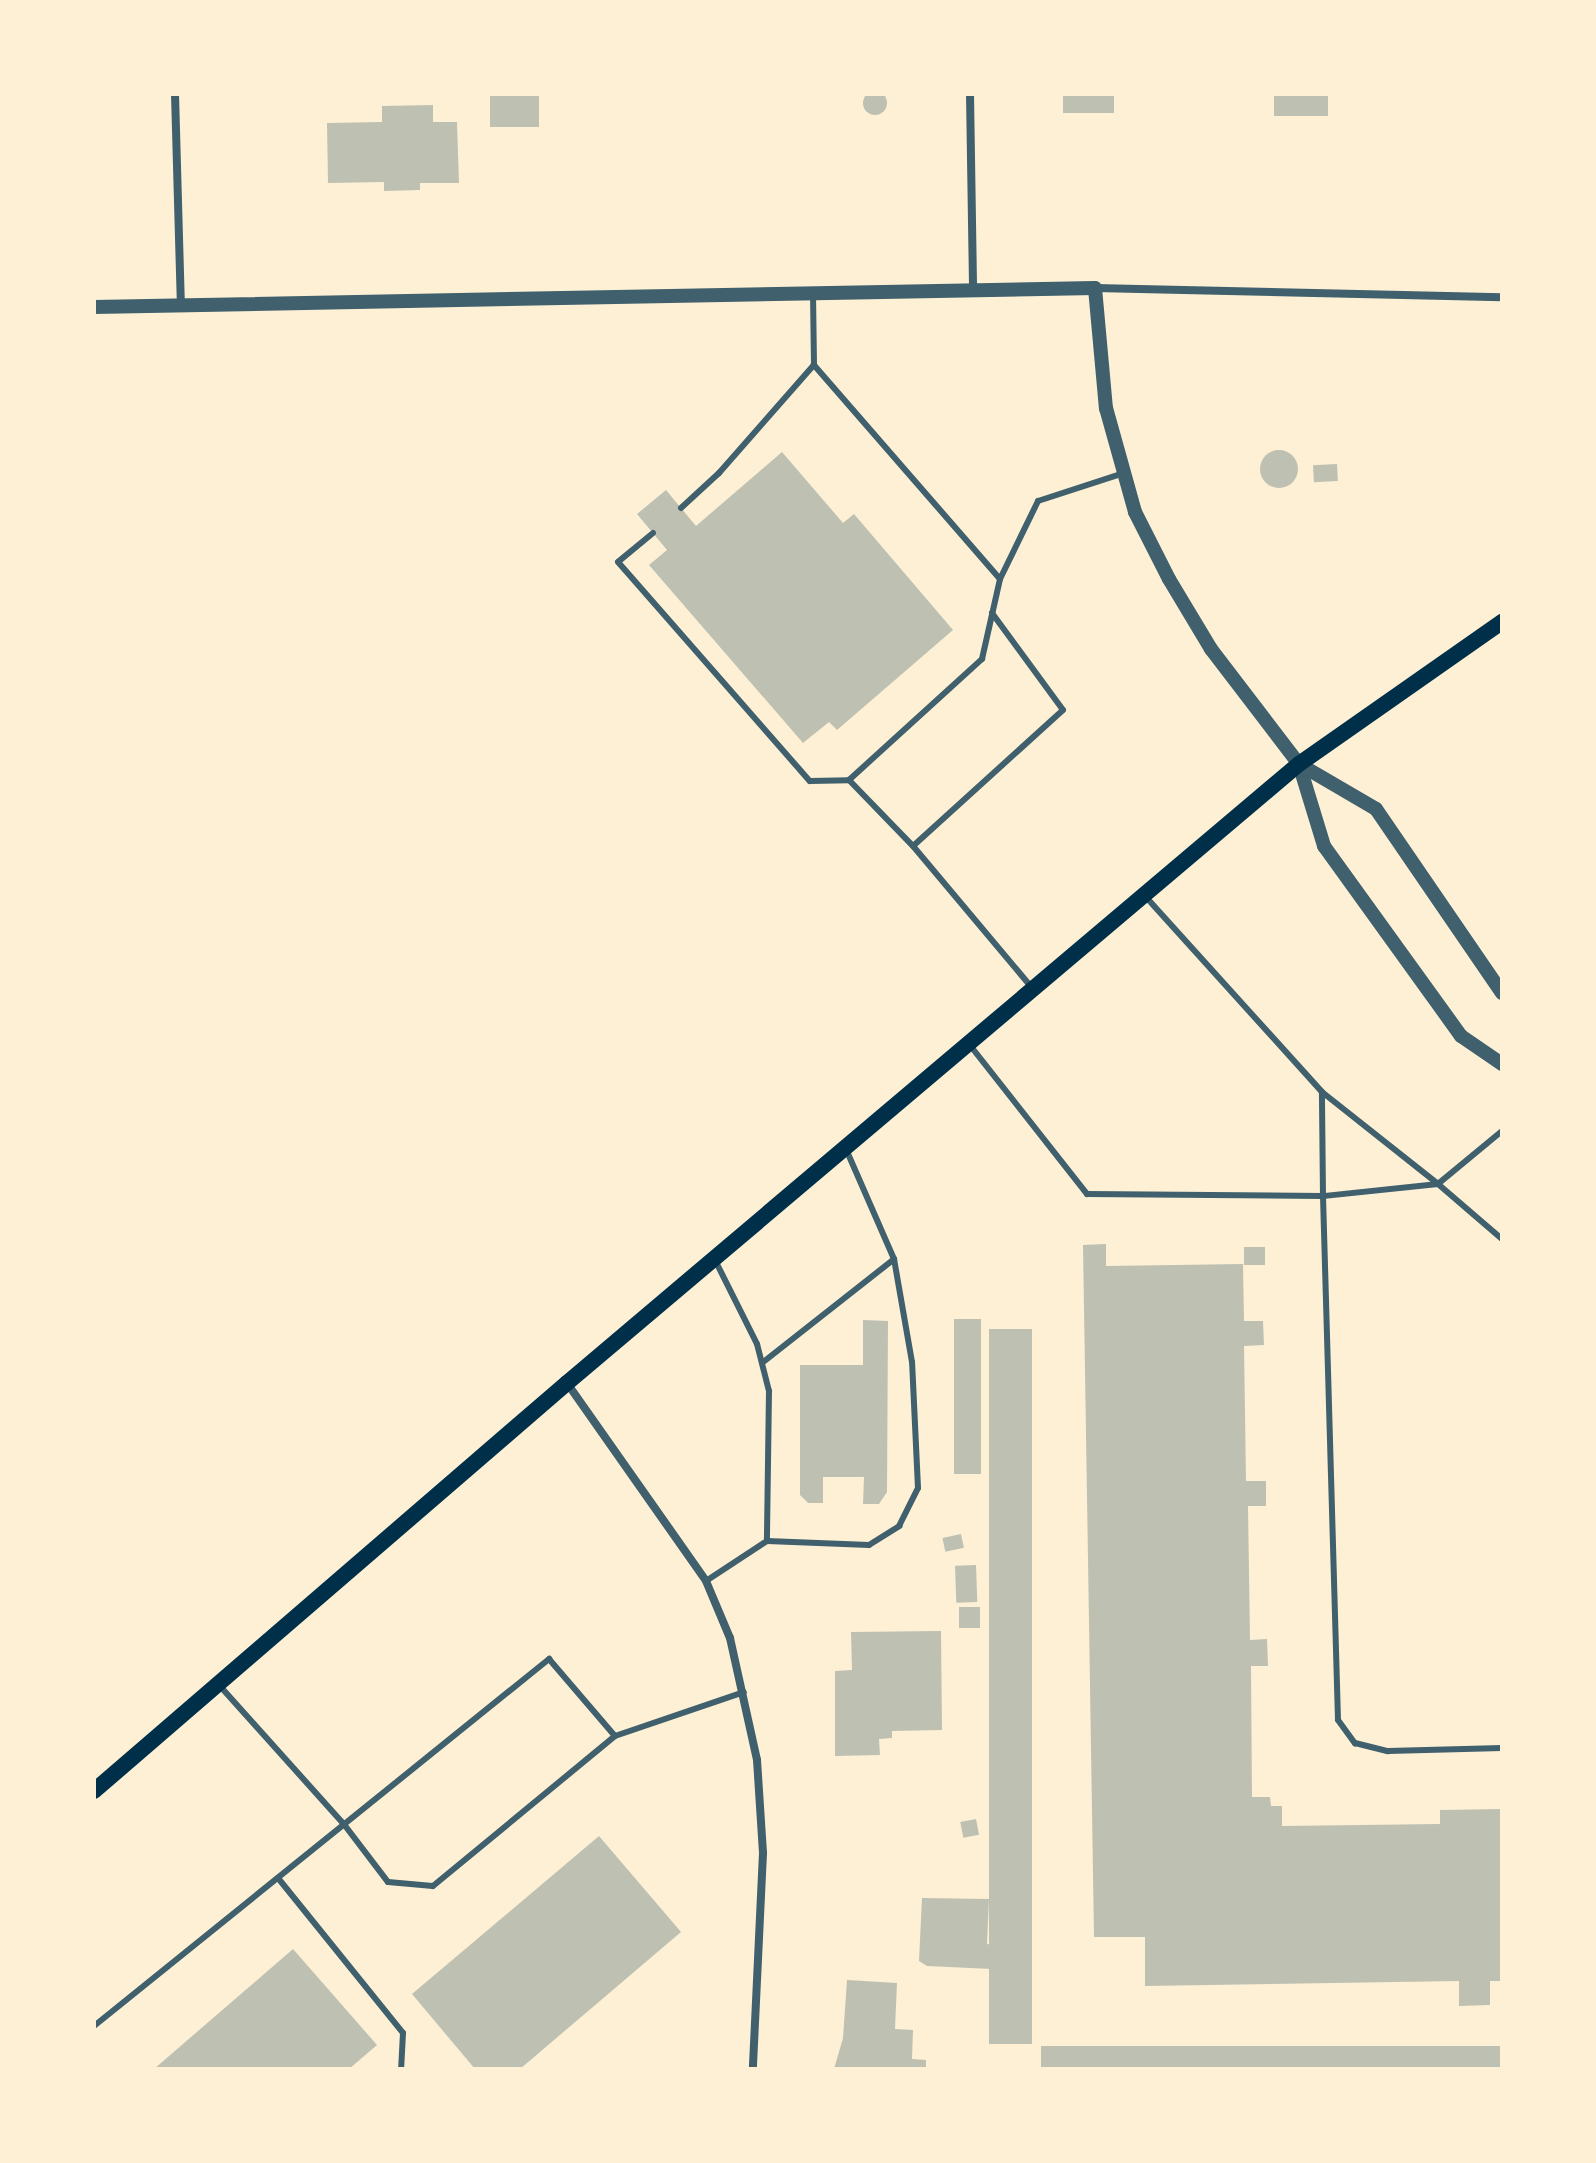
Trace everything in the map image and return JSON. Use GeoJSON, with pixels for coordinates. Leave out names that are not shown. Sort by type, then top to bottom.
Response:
{"type":"FeatureCollection","features":[{"type":"Feature","properties":{"kind":"main road"},"geometry":{"type":"LineString","coordinates":[[94,1791],[567,1383],[1299,764],[1502,622]]}},
{"type":"Feature","properties":{"kind":"street"},"geometry":{"type":"LineString","coordinates":[[175,94],[181,307]]}},
{"type":"Feature","properties":{"kind":"street"},"geometry":{"type":"LineString","coordinates":[[970,94],[973,290]]}},
{"type":"Feature","properties":{"kind":"street"},"geometry":{"type":"LineString","coordinates":[[94,307],[1095,288],[1502,297]]}},
{"type":"Feature","properties":{"kind":"street"},"geometry":{"type":"LineString","coordinates":[[1095,288],[1106,408],[1135,512],[1176,591],[1211,649],[1299,764],[1324,846],[1461,1036],[1502,1064]]}},
{"type":"Feature","properties":{"kind":"street"},"geometry":{"type":"LineString","coordinates":[[1299,764],[1376,809],[1502,993]]}},
{"type":"Feature","properties":{"kind":"street"},"geometry":{"type":"LineString","coordinates":[[567,1383],[706,1581],[744,1692],[757,1760],[763,1853],[753,2069]]}},
{"type":"Feature","properties":{"kind":"lane"},"geometry":{"type":"LineString","coordinates":[[813,292],[814,365],[1000,579]]}},
{"type":"Feature","properties":{"kind":"lane"},"geometry":{"type":"LineString","coordinates":[[681,508],[719,473],[814,365]]}},
{"type":"Feature","properties":{"kind":"lane"},"geometry":{"type":"LineString","coordinates":[[653,533],[618,562],[810,781],[849,780],[982,659],[1000,579],[1038,501],[1124,473]]}},
{"type":"Feature","properties":{"kind":"lane"},"geometry":{"type":"LineString","coordinates":[[913,846],[1063,710],[992,613]]}},
{"type":"Feature","properties":{"kind":"lane"},"geometry":{"type":"LineString","coordinates":[[849,780],[913,846],[1033,989]]}},
{"type":"Feature","properties":{"kind":"lane"},"geometry":{"type":"LineString","coordinates":[[1145,895],[1322,1092],[1502,1239]]}},
{"type":"Feature","properties":{"kind":"lane"},"geometry":{"type":"LineString","coordinates":[[969,1044],[1087,1194],[1323,1196],[1438,1184],[1502,1131]]}},
{"type":"Feature","properties":{"kind":"lane"},"geometry":{"type":"LineString","coordinates":[[1322,1092],[1338,1720],[1355,1743],[1388,1751],[1502,1748]]}},
{"type":"Feature","properties":{"kind":"lane"},"geometry":{"type":"LineString","coordinates":[[706,1581],[767,1541],[869,1545],[899,1526],[918,1488],[912,1362],[894,1259],[846,1147]]}},
{"type":"Feature","properties":{"kind":"lane"},"geometry":{"type":"LineString","coordinates":[[714,1259],[762,1363],[769,1391],[767,1541]]}},
{"type":"Feature","properties":{"kind":"lane"},"geometry":{"type":"LineString","coordinates":[[762,1363],[894,1259]]}},
{"type":"Feature","properties":{"kind":"lane"},"geometry":{"type":"LineString","coordinates":[[94,2026],[549,1659],[615,1736]]}},
{"type":"Feature","properties":{"kind":"lane"},"geometry":{"type":"LineString","coordinates":[[218,1684],[343,1823],[388,1882],[433,1886],[615,1736],[744,1692]]}},
{"type":"Feature","properties":{"kind":"lane"},"geometry":{"type":"LineString","coordinates":[[278,1878],[403,2033],[401,2069]]}},
{"type":"Feature","properties":{"kind":"building"},"geometry":{"type":"Polygon","coordinates":[[[875,91],[886,98],[887,103],[880,114],[875,115],[864,108],[863,103],[870,92],[875,91]]]}},
{"type":"Feature","properties":{"kind":"building"},"geometry":{"type":"Polygon","coordinates":[[[490,94],[539,94],[539,127],[490,127],[490,94]]]}},
{"type":"Feature","properties":{"kind":"building"},"geometry":{"type":"Polygon","coordinates":[[[1063,94],[1114,94],[1114,113],[1063,113],[1063,94]]]}},
{"type":"Feature","properties":{"kind":"building"},"geometry":{"type":"Polygon","coordinates":[[[1274,94],[1328,94],[1328,116],[1274,116],[1274,94]]]}},
{"type":"Feature","properties":{"kind":"building"},"geometry":{"type":"Polygon","coordinates":[[[433,105],[433,122],[457,122],[459,183],[420,183],[420,190],[384,191],[384,182],[328,183],[327,123],[382,122],[382,106],[433,105]]]}},
{"type":"Feature","properties":{"kind":"building"},"geometry":{"type":"Polygon","coordinates":[[[1279,450],[1292,456],[1298,469],[1292,482],[1279,488],[1266,482],[1260,469],[1266,456],[1279,450]]]}},
{"type":"Feature","properties":{"kind":"building"},"geometry":{"type":"Polygon","coordinates":[[[782,452],[843,523],[854,514],[953,630],[837,730],[829,722],[803,743],[649,565],[667,550],[637,514],[666,490],[696,526],[782,452]]]}},
{"type":"Feature","properties":{"kind":"building"},"geometry":{"type":"Polygon","coordinates":[[[1337,464],[1338,481],[1314,482],[1313,465],[1337,464]]]}},
{"type":"Feature","properties":{"kind":"building"},"geometry":{"type":"Polygon","coordinates":[[[1106,1244],[1106,1266],[1243,1264],[1244,1321],[1263,1321],[1264,1345],[1244,1346],[1246,1481],[1266,1481],[1266,1506],[1248,1506],[1250,1640],[1267,1639],[1268,1666],[1251,1666],[1252,1797],[1270,1797],[1271,1806],[1282,1806],[1282,1826],[1440,1824],[1440,1810],[1502,1809],[1502,1981],[1490,1981],[1490,2005],[1459,2006],[1459,1981],[1145,1986],[1145,1937],[1094,1937],[1083,1245],[1106,1244]]]}},
{"type":"Feature","properties":{"kind":"building"},"geometry":{"type":"Polygon","coordinates":[[[1244,1247],[1265,1247],[1265,1265],[1244,1265],[1244,1247]]]}},
{"type":"Feature","properties":{"kind":"building"},"geometry":{"type":"Polygon","coordinates":[[[954,1319],[981,1319],[981,1474],[954,1474],[954,1319]]]}},
{"type":"Feature","properties":{"kind":"building"},"geometry":{"type":"Polygon","coordinates":[[[863,1320],[888,1321],[887,1492],[879,1504],[863,1504],[864,1477],[823,1477],[823,1503],[808,1503],[800,1495],[800,1365],[863,1365],[863,1320]]]}},
{"type":"Feature","properties":{"kind":"building"},"geometry":{"type":"Polygon","coordinates":[[[989,1329],[1032,1329],[1032,2044],[989,2044],[989,1329]]]}},
{"type":"Feature","properties":{"kind":"building"},"geometry":{"type":"Polygon","coordinates":[[[961,1534],[964,1548],[945,1552],[942,1538],[961,1534]]]}},
{"type":"Feature","properties":{"kind":"building"},"geometry":{"type":"Polygon","coordinates":[[[976,1565],[977,1602],[956,1603],[955,1566],[976,1565]]]}},
{"type":"Feature","properties":{"kind":"building"},"geometry":{"type":"Polygon","coordinates":[[[959,1607],[980,1607],[980,1628],[959,1628],[959,1607]]]}},
{"type":"Feature","properties":{"kind":"building"},"geometry":{"type":"Polygon","coordinates":[[[941,1631],[942,1730],[892,1731],[892,1738],[879,1739],[880,1755],[835,1756],[835,1671],[852,1670],[851,1632],[941,1631]]]}},
{"type":"Feature","properties":{"kind":"building"},"geometry":{"type":"Polygon","coordinates":[[[976,1819],[979,1835],[963,1838],[960,1822],[976,1819]]]}},
{"type":"Feature","properties":{"kind":"building"},"geometry":{"type":"Polygon","coordinates":[[[599,1836],[681,1932],[520,2069],[475,2069],[412,1994],[599,1836]]]}},
{"type":"Feature","properties":{"kind":"building"},"geometry":{"type":"Polygon","coordinates":[[[922,1898],[989,1899],[987,1944],[993,1945],[992,1969],[927,1966],[919,1961],[922,1898]]]}},
{"type":"Feature","properties":{"kind":"building"},"geometry":{"type":"Polygon","coordinates":[[[293,1949],[377,2045],[349,2069],[154,2069],[293,1949]]]}},
{"type":"Feature","properties":{"kind":"building"},"geometry":{"type":"Polygon","coordinates":[[[847,1980],[897,1983],[895,2029],[913,2030],[912,2059],[926,2060],[926,2069],[834,2069],[843,2038],[847,1980]]]}},
{"type":"Feature","properties":{"kind":"building"},"geometry":{"type":"Polygon","coordinates":[[[1041,2046],[1502,2046],[1502,2069],[1041,2069],[1041,2046]]]}}]}
